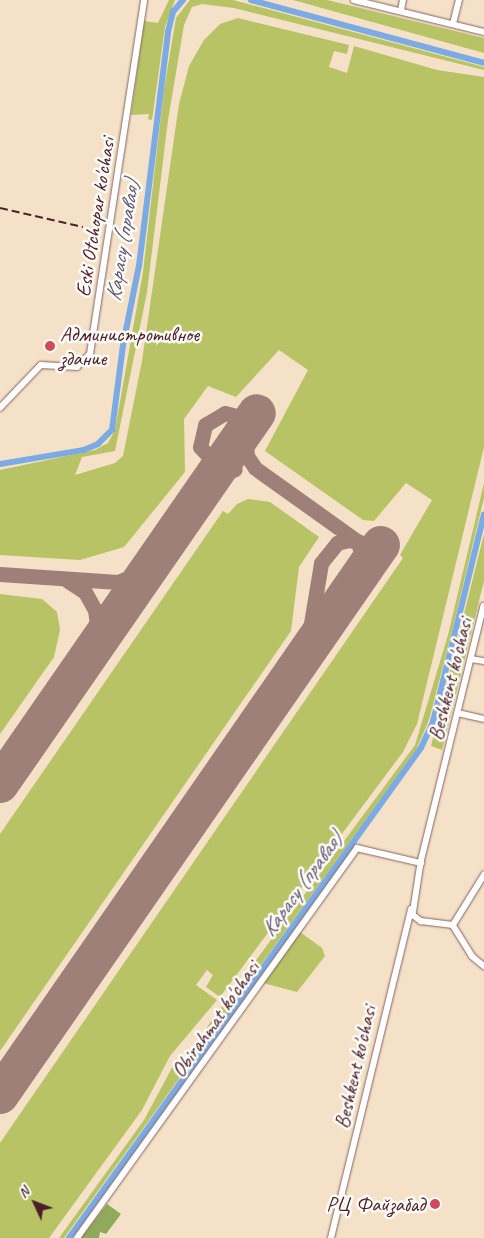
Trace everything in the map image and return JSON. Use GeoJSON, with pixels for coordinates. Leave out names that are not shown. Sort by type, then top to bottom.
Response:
{"type":"FeatureCollection","features":[{"type":"Feature","properties":{"kind":"street","name":"Eski Otchopar ko'chasi"},"geometry":{"type":"LineString","coordinates":[[0,408],[41,365],[77,368],[90,354],[144,0]]}},
{"type":"Feature","properties":{"kind":"street"},"geometry":{"type":"LineString","coordinates":[[354,0],[484,32]]}},
{"type":"Feature","properties":{"kind":"street"},"geometry":{"type":"LineString","coordinates":[[401,11],[403,0]]}},
{"type":"Feature","properties":{"kind":"street"},"geometry":{"type":"LineString","coordinates":[[453,24],[459,0]]}},
{"type":"Feature","properties":{"kind":"street","name":"Beshkent ko'chasi"},"geometry":{"type":"LineString","coordinates":[[331,1238],[484,606]]}},
{"type":"Feature","properties":{"kind":"street"},"geometry":{"type":"LineString","coordinates":[[471,658],[484,662]]}},
{"type":"Feature","properties":{"kind":"street"},"geometry":{"type":"LineString","coordinates":[[458,713],[484,719]]}},
{"type":"Feature","properties":{"kind":"street","name":"Obirahmat ko'chasi"},"geometry":{"type":"LineString","coordinates":[[77,1238],[357,848],[421,863]]}},
{"type":"Feature","properties":{"kind":"street"},"geometry":{"type":"LineString","coordinates":[[453,925],[484,875]]}},
{"type":"Feature","properties":{"kind":"street","name":"Beshkent ko'chasi"},"geometry":{"type":"LineString","coordinates":[[412,905],[413,914],[421,921]]}},
{"type":"Feature","properties":{"kind":"street"},"geometry":{"type":"LineString","coordinates":[[408,923],[421,921],[453,925]]}},
{"type":"Feature","properties":{"kind":"street"},"geometry":{"type":"LineString","coordinates":[[453,925],[472,956],[484,966]]}},
{"type":"Feature","properties":{"kind":"green space"},"geometry":{"type":"Polygon","coordinates":[[[169,0],[175,0],[165,27],[152,120],[148,119],[149,114],[131,115],[144,21],[158,23],[169,0]]]}},
{"type":"Feature","properties":{"kind":"green space"},"geometry":{"type":"Polygon","coordinates":[[[190,0],[233,0],[484,67],[484,70],[234,8],[202,4],[192,7],[184,25],[168,120],[147,292],[115,451],[82,457],[75,475],[115,463],[123,456],[142,361],[179,104],[189,66],[204,40],[220,24],[238,18],[349,45],[347,54],[334,51],[329,67],[347,73],[354,46],[437,70],[484,77],[484,447],[417,724],[403,752],[220,997],[206,987],[213,975],[207,970],[196,985],[217,1000],[170,1056],[142,1110],[49,1238],[0,1238],[0,1143],[403,558],[400,555],[432,500],[406,483],[374,521],[363,520],[265,451],[308,370],[279,350],[236,397],[208,386],[184,419],[185,472],[124,547],[80,560],[0,555],[0,470],[95,450],[108,443],[115,430],[143,272],[164,89],[176,18],[190,0]]]}},
{"type":"Feature","properties":{"kind":"green space"},"geometry":{"type":"Polygon","coordinates":[[[293,0],[327,0],[484,38],[484,53],[293,0]]]}},
{"type":"Feature","properties":{"kind":"green space"},"geometry":{"type":"Polygon","coordinates":[[[484,483],[484,498],[451,635],[429,720],[416,750],[64,1238],[59,1238],[144,1120],[174,1064],[182,1058],[189,1060],[209,1024],[415,745],[448,635],[484,483]]]}},
{"type":"Feature","properties":{"kind":"green space"},"geometry":{"type":"Polygon","coordinates":[[[248,499],[270,502],[319,537],[299,567],[291,631],[0,1051],[0,834],[223,511],[228,514],[237,504],[248,499]]]}},
{"type":"Feature","properties":{"kind":"green space"},"geometry":{"type":"Polygon","coordinates":[[[484,534],[484,581],[442,750],[431,746],[484,534]]]}},
{"type":"Feature","properties":{"kind":"green space"},"geometry":{"type":"Polygon","coordinates":[[[0,594],[42,599],[57,612],[60,630],[54,657],[0,734],[0,594]]]}},
{"type":"Feature","properties":{"kind":"green space"},"geometry":{"type":"Polygon","coordinates":[[[300,932],[322,948],[325,956],[297,992],[263,983],[300,932]]]}},
{"type":"Feature","properties":{"kind":"green space"},"geometry":{"type":"Polygon","coordinates":[[[107,1204],[121,1214],[106,1234],[100,1232],[99,1238],[81,1238],[107,1204]]]}},
{"type":"Feature","properties":{"kind":"waterway","name":"Карасу (правая)"},"geometry":{"type":"LineString","coordinates":[[0,464],[84,450],[98,444],[112,430],[123,345],[139,266],[168,32],[173,12],[183,0]]}},
{"type":"Feature","properties":{"kind":"waterway","name":"Карасу (правая)"},"geometry":{"type":"LineString","coordinates":[[251,0],[484,63]]}},
{"type":"Feature","properties":{"kind":"waterway","name":"Карасу (правая)"},"geometry":{"type":"LineString","coordinates":[[69,1238],[421,748],[433,722],[484,515]]}},
{"type":"Feature","properties":{"kind":"taxiway"},"geometry":{"type":"LineString","coordinates":[[233,469],[215,463],[200,447],[205,425],[225,413],[237,416],[244,422],[247,456],[255,468],[357,541],[363,557],[360,576]]}},
{"type":"Feature","properties":{"kind":"taxiway"},"geometry":{"type":"LineString","coordinates":[[202,492],[218,476],[235,469]]}},
{"type":"Feature","properties":{"kind":"taxiway"},"geometry":{"type":"LineString","coordinates":[[302,659],[307,647],[321,563],[337,543],[348,540],[360,542]]}},
{"type":"Feature","properties":{"kind":"taxiway"},"geometry":{"type":"LineString","coordinates":[[0,574],[118,582],[140,573],[158,556]]}},
{"type":"Feature","properties":{"kind":"taxiway"},"geometry":{"type":"LineString","coordinates":[[348,592],[364,583],[371,573]]}},
{"type":"Feature","properties":{"kind":"taxiway"},"geometry":{"type":"LineString","coordinates":[[68,581],[85,592],[95,610],[98,631],[91,653]]}},
{"type":"Feature","properties":{"kind":"runway"},"geometry":{"type":"LineString","coordinates":[[0,784],[257,413]]}},
{"type":"Feature","properties":{"kind":"runway"},"geometry":{"type":"LineString","coordinates":[[0,1095],[381,545]]}},
{"type":"Feature","properties":{"kind":"railway"},"geometry":{"type":"LineString","coordinates":[[0,208],[83,227]]}},
{"type":"Feature","properties":{"kind":"place","name":"Администротивное здание"},"geometry":{"type":"Point","coordinates":[50,346]}},
{"type":"Feature","properties":{"kind":"place","name":"РЦ Файзабад"},"geometry":{"type":"Point","coordinates":[435,1204]}}]}
